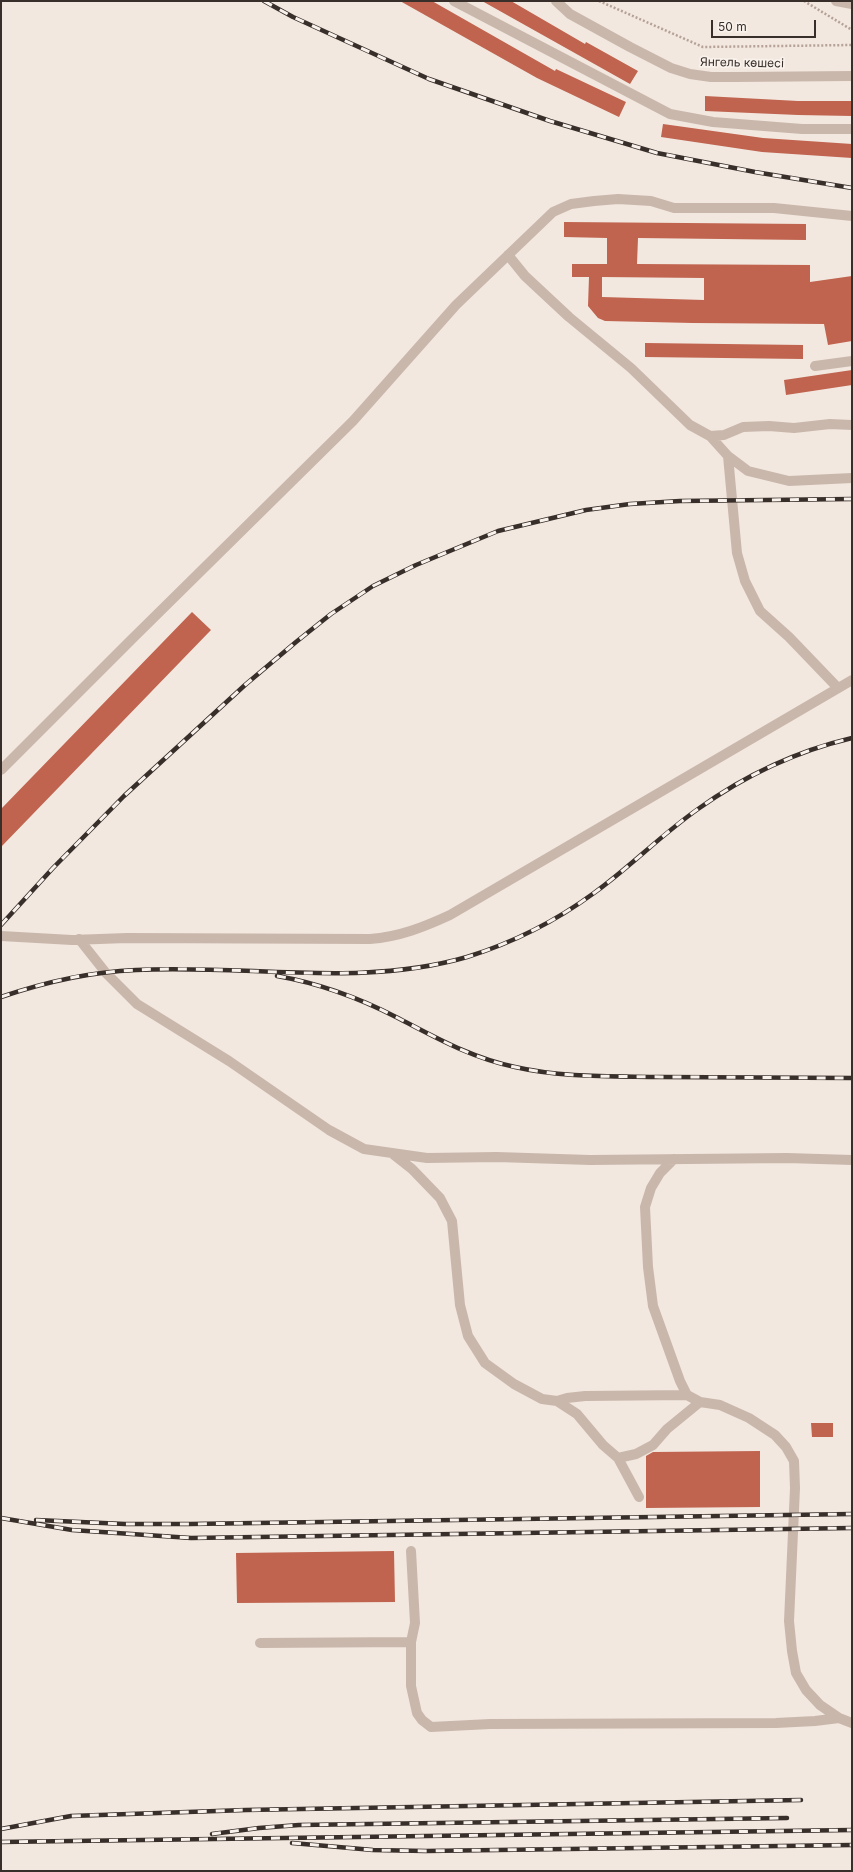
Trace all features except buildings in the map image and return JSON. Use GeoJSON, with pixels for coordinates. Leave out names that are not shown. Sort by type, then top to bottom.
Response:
{"type":"FeatureCollection","features":[{"type":"Feature","properties":{"kind":"street"},"geometry":{"type":"LineString","coordinates":[[454,1],[470,5],[670,114],[713,122],[802,129],[852,129]]}},
{"type":"Feature","properties":{"kind":"street","name":"Янгель көшесі"},"geometry":{"type":"LineString","coordinates":[[556,1],[570,14],[630,47],[671,68],[690,74],[711,77],[852,76]]}},
{"type":"Feature","properties":{"kind":"street"},"geometry":{"type":"LineString","coordinates":[[836,1],[852,4]]}},
{"type":"Feature","properties":{"kind":"street"},"geometry":{"type":"LineString","coordinates":[[1,770],[353,421],[456,305],[553,212],[571,204],[594,200],[618,200],[651,201],[674,208],[774,208],[852,216]]}},
{"type":"Feature","properties":{"kind":"street"},"geometry":{"type":"LineString","coordinates":[[508,255],[525,276],[569,316],[631,368],[690,425],[710,436],[728,456],[748,471],[789,481],[852,478]]}},
{"type":"Feature","properties":{"kind":"street"},"geometry":{"type":"LineString","coordinates":[[815,366],[852,361]]}},
{"type":"Feature","properties":{"kind":"street"},"geometry":{"type":"LineString","coordinates":[[710,436],[724,435],[743,427],[769,426],[794,428],[830,424],[852,425]]}},
{"type":"Feature","properties":{"kind":"street"},"geometry":{"type":"LineString","coordinates":[[728,456],[738,553],[745,581],[760,611],[789,637],[838,688]]}},
{"type":"Feature","properties":{"kind":"street"},"geometry":{"type":"LineString","coordinates":[[1,936],[79,939],[127,938],[301,940],[389,938],[416,930],[450,915],[852,680]]}},
{"type":"Feature","properties":{"kind":"street"},"geometry":{"type":"LineString","coordinates":[[79,939],[106,973],[137,1004],[229,1061],[329,1130],[364,1149],[427,1158],[497,1157],[590,1160],[787,1158],[852,1160]]}},
{"type":"Feature","properties":{"kind":"street"},"geometry":{"type":"LineString","coordinates":[[393,1154],[412,1170],[440,1198],[452,1222],[456,1249],[456,1280],[460,1305],[468,1336],[485,1363],[514,1384],[542,1399],[557,1401],[585,1396],[687,1395],[700,1402],[720,1405],[749,1418],[775,1435],[786,1447],[794,1461],[795,1488],[789,1621],[796,1673],[806,1690],[820,1705],[852,1724]]}},
{"type":"Feature","properties":{"kind":"street"},"geometry":{"type":"LineString","coordinates":[[674,1160],[660,1174],[651,1188],[645,1207],[645,1226],[653,1306],[680,1381],[687,1395]]}},
{"type":"Feature","properties":{"kind":"street"},"geometry":{"type":"LineString","coordinates":[[557,1401],[577,1414],[603,1445],[618,1458],[639,1497]]}},
{"type":"Feature","properties":{"kind":"street"},"geometry":{"type":"LineString","coordinates":[[618,1458],[636,1454],[653,1445],[667,1429],[700,1402]]}},
{"type":"Feature","properties":{"kind":"street"},"geometry":{"type":"LineString","coordinates":[[411,1550],[415,1623],[411,1642],[411,1686],[418,1714],[422,1720],[431,1727],[490,1724],[776,1723],[840,1718]]}},
{"type":"Feature","properties":{"kind":"street"},"geometry":{"type":"LineString","coordinates":[[260,1642],[411,1642]]}},
{"type":"Feature","properties":{"kind":"path"},"geometry":{"type":"LineString","coordinates":[[599,1],[703,47],[852,45]]}},
{"type":"Feature","properties":{"kind":"path"},"geometry":{"type":"LineString","coordinates":[[804,1],[852,30]]}},
{"type":"Feature","properties":{"kind":"path"},"geometry":{"type":"LineString","coordinates":[[811,5],[814,1]]}},
{"type":"Feature","properties":{"kind":"railway"},"geometry":{"type":"LineString","coordinates":[[264,1],[293,17],[429,79],[550,121],[657,153],[755,172],[852,188]]}},
{"type":"Feature","properties":{"kind":"railway"},"geometry":{"type":"LineString","coordinates":[[1,925],[53,868],[124,796],[245,685],[331,614],[373,586],[416,565],[498,531],[586,510],[630,504],[680,501],[852,499]]}},
{"type":"Feature","properties":{"kind":"railway"},"geometry":{"type":"LineString","coordinates":[[1,997],[34,987],[84,975],[119,971],[177,969],[344,973],[386,971],[427,966],[467,957],[517,938],[564,913],[620,873],[684,819],[752,775],[791,757],[831,743],[852,738]]}},
{"type":"Feature","properties":{"kind":"railway"},"geometry":{"type":"LineString","coordinates":[[277,976],[338,992],[382,1010],[468,1052],[499,1063],[533,1071],[570,1075],[607,1076],[852,1078]]}},
{"type":"Feature","properties":{"kind":"railway"},"geometry":{"type":"LineString","coordinates":[[36,1520],[125,1524],[190,1524],[852,1514]]}},
{"type":"Feature","properties":{"kind":"railway"},"geometry":{"type":"LineString","coordinates":[[1,1518],[72,1530],[191,1538],[852,1528]]}},
{"type":"Feature","properties":{"kind":"railway"},"geometry":{"type":"LineString","coordinates":[[1,1829],[71,1816],[246,1810],[801,1800]]}},
{"type":"Feature","properties":{"kind":"railway"},"geometry":{"type":"LineString","coordinates":[[212,1834],[299,1825],[787,1818]]}},
{"type":"Feature","properties":{"kind":"railway"},"geometry":{"type":"LineString","coordinates":[[1,1842],[852,1830]]}},
{"type":"Feature","properties":{"kind":"railway"},"geometry":{"type":"LineString","coordinates":[[292,1843],[373,1850],[426,1851],[852,1845]]}}]}
